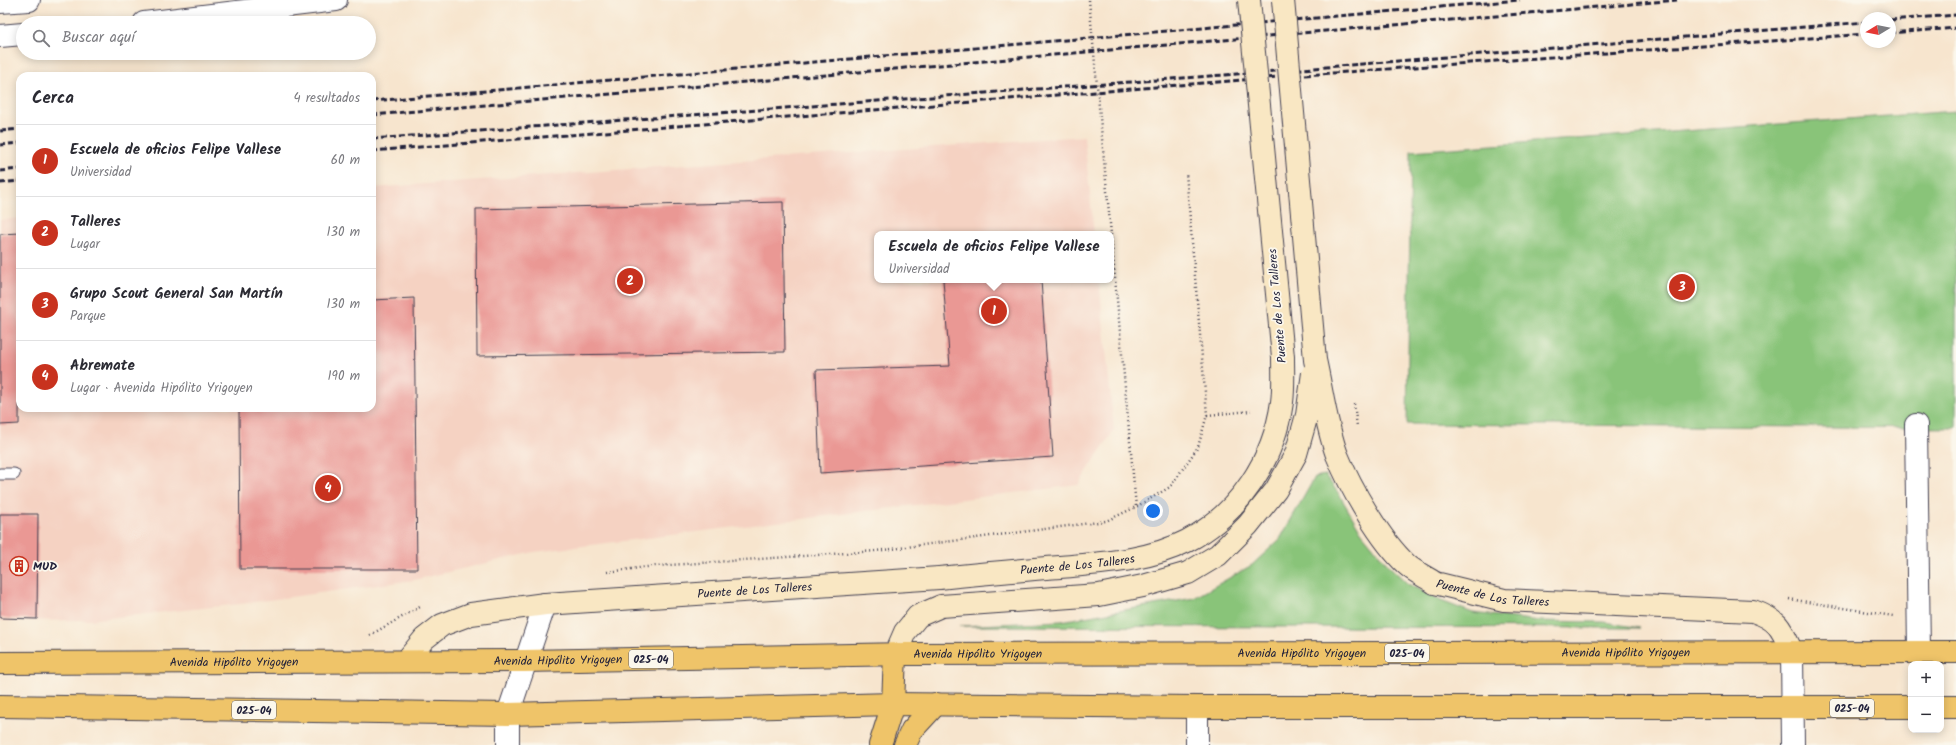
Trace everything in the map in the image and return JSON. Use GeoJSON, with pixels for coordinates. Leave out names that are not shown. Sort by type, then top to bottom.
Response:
{"type":"FeatureCollection","features":[{"type":"Feature","properties":{"kind":"main road","name":"Puente de Los Talleres"},"geometry":{"type":"LineString","coordinates":[[406,661],[424,639],[442,625],[471,614],[544,604],[939,578],[1095,563],[1143,556],[1186,541],[1225,516],[1257,476],[1275,434],[1282,401],[1283,356],[1249,0]]}},
{"type":"Feature","properties":{"kind":"main road","name":"Puente de Los Talleres"},"geometry":{"type":"LineString","coordinates":[[1283,0],[1315,360],[1337,455],[1356,492],[1386,543],[1408,566],[1435,583],[1504,600],[1753,610],[1768,616],[1782,628],[1792,652]]}},
{"type":"Feature","properties":{"kind":"main road","name":"Puente de Los Talleres"},"geometry":{"type":"LineString","coordinates":[[895,655],[905,632],[918,616],[941,606],[1099,595],[1143,586],[1188,573],[1218,556],[1248,525],[1276,490],[1296,454],[1307,416],[1315,360]]}},
{"type":"Feature","properties":{"kind":"main road","name":"Avenida Hipólito Yrigoyen"},"geometry":{"type":"LineString","coordinates":[[0,663],[524,661],[895,655],[1956,652]]}},
{"type":"Feature","properties":{"kind":"main road"},"geometry":{"type":"LineString","coordinates":[[880,745],[893,704],[895,655]]}},
{"type":"Feature","properties":{"kind":"main road","name":"025-04"},"geometry":{"type":"LineString","coordinates":[[0,706],[508,714],[893,704],[1197,707],[1908,707]]}},
{"type":"Feature","properties":{"kind":"main road"},"geometry":{"type":"LineString","coordinates":[[905,745],[912,730],[936,704]]}},
{"type":"Feature","properties":{"kind":"main road"},"geometry":{"type":"LineString","coordinates":[[1944,707],[1956,707]]}},
{"type":"Feature","properties":{"kind":"street"},"geometry":{"type":"LineString","coordinates":[[0,2],[29,0]]}},
{"type":"Feature","properties":{"kind":"street"},"geometry":{"type":"LineString","coordinates":[[202,16],[336,0]]}},
{"type":"Feature","properties":{"kind":"street"},"geometry":{"type":"LineString","coordinates":[[0,36],[16,35]]}},
{"type":"Feature","properties":{"kind":"street"},"geometry":{"type":"LineString","coordinates":[[1916,424],[1919,652]]}},
{"type":"Feature","properties":{"kind":"street"},"geometry":{"type":"LineString","coordinates":[[508,745],[508,714],[524,661],[544,604]]}},
{"type":"Feature","properties":{"kind":"street"},"geometry":{"type":"LineString","coordinates":[[1792,652],[1793,745]]}},
{"type":"Feature","properties":{"kind":"street"},"geometry":{"type":"LineString","coordinates":[[1197,707],[1197,745]]}},
{"type":"Feature","properties":{"kind":"lane"},"geometry":{"type":"LineString","coordinates":[[0,474],[14,474]]}},
{"type":"Feature","properties":{"kind":"path"},"geometry":{"type":"LineString","coordinates":[[1090,0],[1111,231]]}},
{"type":"Feature","properties":{"kind":"path"},"geometry":{"type":"LineString","coordinates":[[1114,266],[1136,507],[1170,487],[1198,446],[1207,415],[1186,173]]}},
{"type":"Feature","properties":{"kind":"path"},"geometry":{"type":"LineString","coordinates":[[1354,404],[1358,433]]}},
{"type":"Feature","properties":{"kind":"path"},"geometry":{"type":"LineString","coordinates":[[1207,415],[1251,411]]}},
{"type":"Feature","properties":{"kind":"path"},"geometry":{"type":"LineString","coordinates":[[1788,599],[1919,620]]}},
{"type":"Feature","properties":{"kind":"shaded area"},"geometry":{"type":"Polygon","coordinates":[[[1084,136],[1094,231],[874,231],[874,283],[1099,283],[1114,430],[1078,485],[534,552],[414,580],[240,604],[89,620],[0,621],[0,220],[16,218],[16,412],[376,412],[376,188],[1084,136]]]}},
{"type":"Feature","properties":{"kind":"green space"},"geometry":{"type":"Polygon","coordinates":[[[1956,111],[1956,428],[1407,424],[1411,151],[1956,111]]]}},
{"type":"Feature","properties":{"kind":"green space"},"geometry":{"type":"Polygon","coordinates":[[[1325,475],[1339,494],[1361,532],[1388,565],[1408,584],[1441,601],[1473,613],[1540,621],[1604,622],[1640,628],[960,626],[1061,621],[1194,598],[1252,565],[1280,539],[1315,477],[1325,475]]]}},
{"type":"Feature","properties":{"kind":"building"},"geometry":{"type":"Polygon","coordinates":[[[783,202],[785,352],[477,356],[476,209],[783,202]]]}},
{"type":"Feature","properties":{"kind":"building"},"geometry":{"type":"Polygon","coordinates":[[[16,233],[16,412],[19,412],[19,424],[0,425],[0,234],[16,233]]]}},
{"type":"Feature","properties":{"kind":"building"},"geometry":{"type":"Polygon","coordinates":[[[943,283],[1041,283],[1053,457],[820,473],[816,370],[950,366],[943,283]]]}},
{"type":"Feature","properties":{"kind":"building"},"geometry":{"type":"Polygon","coordinates":[[[414,298],[417,569],[240,569],[239,412],[376,412],[376,300],[414,298]]]}},
{"type":"Feature","properties":{"kind":"building","name":"MUD"},"geometry":{"type":"Polygon","coordinates":[[[0,514],[38,514],[37,619],[0,618],[0,514]]]}},
{"type":"Feature","properties":{"kind":"railway"},"geometry":{"type":"LineString","coordinates":[[376,101],[1520,0]]}},
{"type":"Feature","properties":{"kind":"railway"},"geometry":{"type":"LineString","coordinates":[[376,115],[1677,0]]}},
{"type":"Feature","properties":{"kind":"railway"},"geometry":{"type":"LineString","coordinates":[[1896,20],[1956,15]]}},
{"type":"Feature","properties":{"kind":"railway"},"geometry":{"type":"LineString","coordinates":[[376,139],[1277,71],[1860,22]]}},
{"type":"Feature","properties":{"kind":"railway"},"geometry":{"type":"LineString","coordinates":[[1896,33],[1956,28]]}},
{"type":"Feature","properties":{"kind":"railway"},"geometry":{"type":"LineString","coordinates":[[376,151],[1278,77],[1860,34]]}},
{"type":"Feature","properties":{"kind":"railway"},"geometry":{"type":"LineString","coordinates":[[0,131],[16,129]]}},
{"type":"Feature","properties":{"kind":"railway"},"geometry":{"type":"LineString","coordinates":[[0,145],[16,143]]}},
{"type":"Feature","properties":{"kind":"railway"},"geometry":{"type":"LineString","coordinates":[[0,171],[16,169]]}},
{"type":"Feature","properties":{"kind":"railway"},"geometry":{"type":"LineString","coordinates":[[0,183],[16,181]]}},
{"type":"Feature","properties":{"kind":"place","name":"Talleres"},"geometry":{"type":"Point","coordinates":[630,281]}},
{"type":"Feature","properties":{"kind":"place","name":"Grupo Scout General San Martín"},"geometry":{"type":"Point","coordinates":[1682,287]}},
{"type":"Feature","properties":{"kind":"place","name":"Escuela de oficios Felipe Vallese"},"geometry":{"type":"Point","coordinates":[994,311]}},
{"type":"Feature","properties":{"kind":"place","name":"Abremate"},"geometry":{"type":"Point","coordinates":[328,488]}},
{"type":"Feature","properties":{"kind":"place","name":"MUD"},"geometry":{"type":"Point","coordinates":[19,566]}}]}
